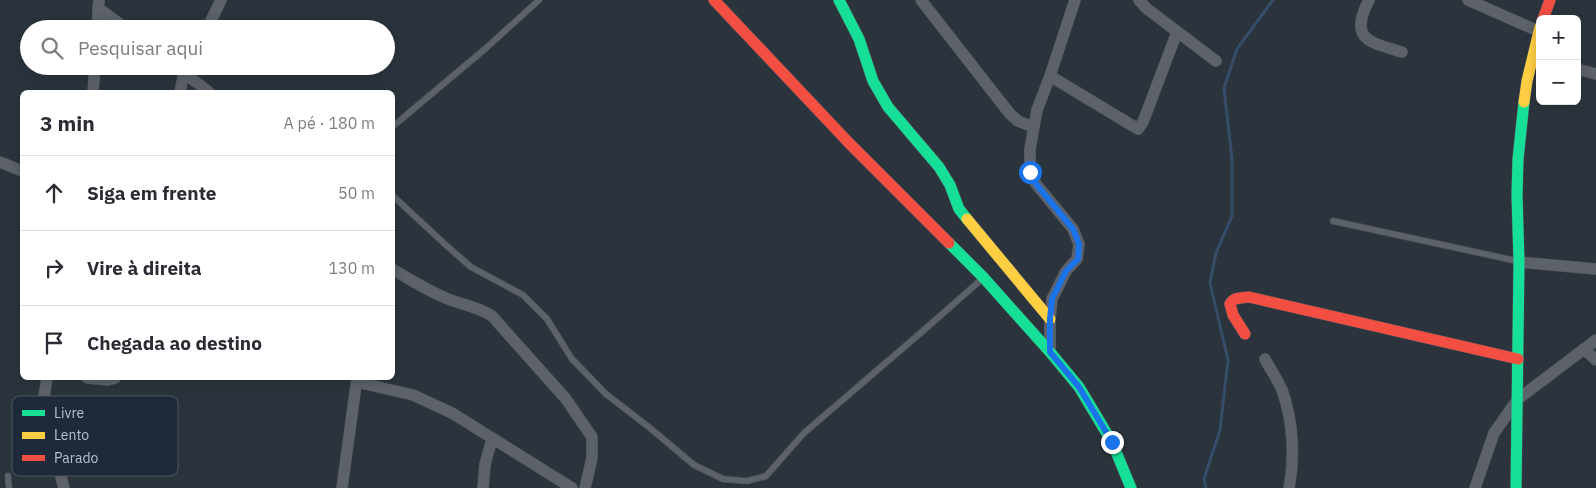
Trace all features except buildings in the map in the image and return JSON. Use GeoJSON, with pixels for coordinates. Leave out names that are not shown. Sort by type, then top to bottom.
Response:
{"type":"FeatureCollection","features":[{"type":"Feature","properties":{"kind":"street"},"geometry":{"type":"LineString","coordinates":[[211,20],[221,0]]}},
{"type":"Feature","properties":{"kind":"street"},"geometry":{"type":"LineString","coordinates":[[714,0],[850,143],[983,277],[1050,352],[1079,387],[1112,442],[1131,488]]}},
{"type":"Feature","properties":{"kind":"street"},"geometry":{"type":"LineString","coordinates":[[839,0],[858,39],[873,81],[888,106],[939,167],[950,185],[959,209],[1050,319]]}},
{"type":"Feature","properties":{"kind":"street"},"geometry":{"type":"LineString","coordinates":[[921,0],[1010,114],[1018,121],[1033,127]]}},
{"type":"Feature","properties":{"kind":"street"},"geometry":{"type":"LineString","coordinates":[[1050,352],[1052,299],[1066,271],[1078,259],[1079,244],[1073,229],[1036,184],[1030,172],[1030,149],[1037,110],[1075,0]]}},
{"type":"Feature","properties":{"kind":"street"},"geometry":{"type":"LineString","coordinates":[[1139,0],[1146,8],[1216,61]]}},
{"type":"Feature","properties":{"kind":"street"},"geometry":{"type":"LineString","coordinates":[[1369,0],[1360,21],[1361,30],[1365,38],[1402,52]]}},
{"type":"Feature","properties":{"kind":"street"},"geometry":{"type":"LineString","coordinates":[[1468,0],[1536,28]]}},
{"type":"Feature","properties":{"kind":"street"},"geometry":{"type":"LineString","coordinates":[[1544,15],[1550,0]]}},
{"type":"Feature","properties":{"kind":"street"},"geometry":{"type":"LineString","coordinates":[[97,20],[98,4]]}},
{"type":"Feature","properties":{"kind":"street"},"geometry":{"type":"LineString","coordinates":[[98,4],[117,20]]}},
{"type":"Feature","properties":{"kind":"street"},"geometry":{"type":"LineString","coordinates":[[1050,76],[1138,129],[1143,122],[1177,32]]}},
{"type":"Feature","properties":{"kind":"street"},"geometry":{"type":"LineString","coordinates":[[1516,488],[1520,262],[1517,194],[1518,159],[1522,113],[1536,57]]}},
{"type":"Feature","properties":{"kind":"street"},"geometry":{"type":"LineString","coordinates":[[1581,69],[1596,74]]}},
{"type":"Feature","properties":{"kind":"street"},"geometry":{"type":"LineString","coordinates":[[93,90],[94,75]]}},
{"type":"Feature","properties":{"kind":"street"},"geometry":{"type":"LineString","coordinates":[[180,90],[181,75]]}},
{"type":"Feature","properties":{"kind":"street"},"geometry":{"type":"LineString","coordinates":[[189,75],[207,90]]}},
{"type":"Feature","properties":{"kind":"street"},"geometry":{"type":"LineString","coordinates":[[0,162],[20,170]]}},
{"type":"Feature","properties":{"kind":"street"},"geometry":{"type":"LineString","coordinates":[[1520,262],[1596,269]]}},
{"type":"Feature","properties":{"kind":"street"},"geometry":{"type":"LineString","coordinates":[[395,271],[432,292],[482,310],[492,316],[566,399],[592,437],[592,458],[585,488]]}},
{"type":"Feature","properties":{"kind":"street"},"geometry":{"type":"LineString","coordinates":[[1245,334],[1230,310],[1230,304],[1234,299],[1249,296],[1518,359]]}},
{"type":"Feature","properties":{"kind":"street"},"geometry":{"type":"LineString","coordinates":[[1476,488],[1478,476],[1494,433],[1518,399],[1596,340]]}},
{"type":"Feature","properties":{"kind":"street"},"geometry":{"type":"LineString","coordinates":[[1584,349],[1596,360]]}},
{"type":"Feature","properties":{"kind":"street"},"geometry":{"type":"LineString","coordinates":[[1265,359],[1282,389],[1287,409],[1292,456],[1289,488]]}},
{"type":"Feature","properties":{"kind":"street"},"geometry":{"type":"LineString","coordinates":[[44,396],[47,380]]}},
{"type":"Feature","properties":{"kind":"street"},"geometry":{"type":"LineString","coordinates":[[342,488],[357,380],[413,396],[452,413],[572,488]]}},
{"type":"Feature","properties":{"kind":"street"},"geometry":{"type":"LineString","coordinates":[[484,488],[485,464],[492,439]]}},
{"type":"Feature","properties":{"kind":"lane"},"geometry":{"type":"LineString","coordinates":[[395,125],[485,50],[539,0]]}},
{"type":"Feature","properties":{"kind":"lane"},"geometry":{"type":"LineString","coordinates":[[395,198],[471,267],[523,295],[547,319],[572,359],[606,394],[694,465],[723,479],[747,481],[766,476],[804,433],[983,277]]}},
{"type":"Feature","properties":{"kind":"lane"},"geometry":{"type":"LineString","coordinates":[[1333,221],[1520,262]]}},
{"type":"Feature","properties":{"kind":"lane"},"geometry":{"type":"LineString","coordinates":[[8,476],[9,488]]}},
{"type":"Feature","properties":{"kind":"waterway"},"geometry":{"type":"LineString","coordinates":[[1206,488],[1204,479],[1220,430],[1228,360],[1210,283],[1216,253],[1232,216],[1232,159],[1224,88],[1237,49],[1273,0]]}},
{"type":"Feature","properties":{"kind":"traffic: fast"},"geometry":{"type":"LineString","coordinates":[[839,0],[859,39],[873,81],[888,107],[939,167],[950,185],[959,209],[967,219]]}},
{"type":"Feature","properties":{"kind":"traffic: fast"},"geometry":{"type":"LineString","coordinates":[[1516,488],[1519,262],[1517,195],[1518,159],[1524,102]]}},
{"type":"Feature","properties":{"kind":"traffic: fast"},"geometry":{"type":"LineString","coordinates":[[949,243],[983,277],[1079,387],[1112,442],[1131,488]]}},
{"type":"Feature","properties":{"kind":"traffic: slow"},"geometry":{"type":"LineString","coordinates":[[1524,102],[1536,44]]}},
{"type":"Feature","properties":{"kind":"traffic: slow"},"geometry":{"type":"LineString","coordinates":[[967,219],[1050,319]]}},
{"type":"Feature","properties":{"kind":"traffic: jam"},"geometry":{"type":"LineString","coordinates":[[714,0],[849,143],[949,243]]}},
{"type":"Feature","properties":{"kind":"traffic: jam"},"geometry":{"type":"LineString","coordinates":[[1544,15],[1550,0]]}},
{"type":"Feature","properties":{"kind":"traffic: jam"},"geometry":{"type":"LineString","coordinates":[[1245,334],[1233,315],[1230,304],[1236,299],[1249,297],[1518,359]]}},
{"type":"Feature","properties":{"kind":"route"},"geometry":{"type":"LineString","coordinates":[[1030,172],[1036,184],[1073,229],[1079,244],[1078,259],[1066,271],[1052,299],[1050,352],[1079,387],[1112,442]]}}]}
